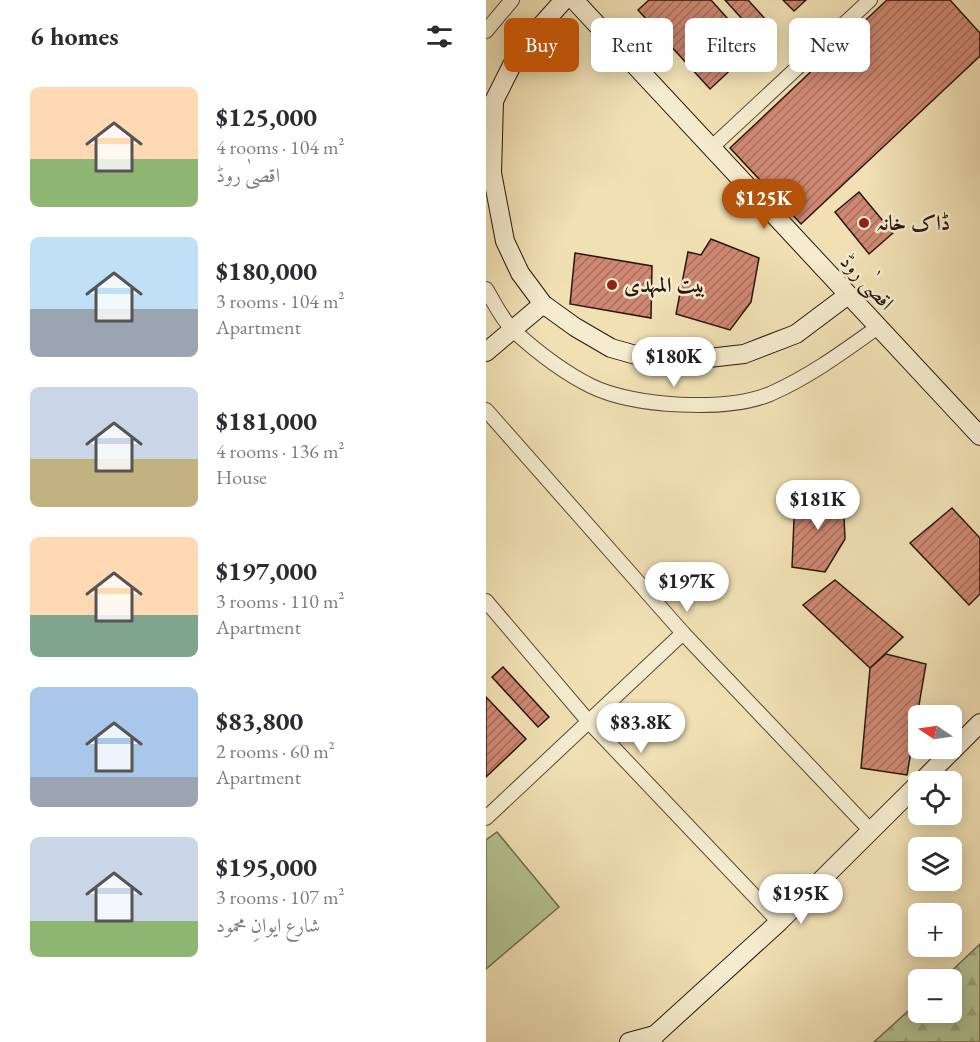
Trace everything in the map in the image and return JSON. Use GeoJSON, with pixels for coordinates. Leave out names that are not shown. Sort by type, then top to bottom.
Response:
{"type":"FeatureCollection","features":[{"type":"Feature","properties":{"kind":"street"},"geometry":{"type":"LineString","coordinates":[[486,32],[512,0]]}},
{"type":"Feature","properties":{"kind":"street"},"geometry":{"type":"LineString","coordinates":[[564,0],[520,49],[494,102],[492,173],[505,242],[519,273],[543,304],[575,327],[611,348],[664,363],[744,354],[796,334],[848,295]]}},
{"type":"Feature","properties":{"kind":"street","name":"اقصیٰ روڈ"},"geometry":{"type":"LineString","coordinates":[[574,0],[980,436]]}},
{"type":"Feature","properties":{"kind":"street"},"geometry":{"type":"LineString","coordinates":[[712,147],[870,0]]}},
{"type":"Feature","properties":{"kind":"street"},"geometry":{"type":"LineString","coordinates":[[486,289],[512,329],[592,387],[647,402],[711,405],[768,395],[820,368],[878,327]]}},
{"type":"Feature","properties":{"kind":"street"},"geometry":{"type":"LineString","coordinates":[[486,352],[543,304]]}},
{"type":"Feature","properties":{"kind":"street"},"geometry":{"type":"LineString","coordinates":[[486,410],[684,633],[871,831]]}},
{"type":"Feature","properties":{"kind":"street"},"geometry":{"type":"LineString","coordinates":[[486,601],[589,722],[779,922]]}},
{"type":"Feature","properties":{"kind":"street"},"geometry":{"type":"LineString","coordinates":[[486,818],[684,633]]}},
{"type":"Feature","properties":{"kind":"street"},"geometry":{"type":"LineString","coordinates":[[932,771],[980,723]]}},
{"type":"Feature","properties":{"kind":"street"},"geometry":{"type":"LineString","coordinates":[[628,1042],[654,1039],[779,922],[908,795]]}},
{"type":"Feature","properties":{"kind":"green space"},"geometry":{"type":"Polygon","coordinates":[[[497,832],[559,907],[486,969],[486,840],[497,832]]]}},
{"type":"Feature","properties":{"kind":"green space"},"geometry":{"type":"Polygon","coordinates":[[[980,944],[980,1042],[874,1042],[908,1011],[908,1023],[962,1023],[962,969],[954,969],[980,944]]]}},
{"type":"Feature","properties":{"kind":"building"},"geometry":{"type":"Polygon","coordinates":[[[649,0],[711,0],[727,18],[685,18],[685,62],[673,48],[673,18],[645,18],[638,10],[649,0]]]}},
{"type":"Feature","properties":{"kind":"building"},"geometry":{"type":"Polygon","coordinates":[[[725,0],[748,0],[764,18],[741,18],[725,0]]]}},
{"type":"Feature","properties":{"kind":"building"},"geometry":{"type":"Polygon","coordinates":[[[783,0],[806,0],[794,11],[783,0]]]}},
{"type":"Feature","properties":{"kind":"building"},"geometry":{"type":"Polygon","coordinates":[[[887,0],[950,0],[980,33],[980,56],[801,224],[730,148],[811,72],[870,72],[870,18],[868,18],[887,0]]]}},
{"type":"Feature","properties":{"kind":"building"},"geometry":{"type":"Polygon","coordinates":[[[695,72],[728,72],[710,89],[695,72]]]}},
{"type":"Feature","properties":{"kind":"building","name":"ڈاک خانہ"},"geometry":{"type":"Polygon","coordinates":[[[859,192],[893,233],[869,254],[835,212],[859,192]]]}},
{"type":"Feature","properties":{"kind":"building"},"geometry":{"type":"Polygon","coordinates":[[[711,239],[759,258],[751,302],[730,330],[676,314],[688,252],[701,255],[711,239]]]}},
{"type":"Feature","properties":{"kind":"building","name":"بیت المہدی"},"geometry":{"type":"Polygon","coordinates":[[[575,253],[652,266],[651,318],[570,304],[575,253]]]}},
{"type":"Feature","properties":{"kind":"building"},"geometry":{"type":"Polygon","coordinates":[[[843,494],[845,539],[825,572],[792,567],[795,495],[843,494]]]}},
{"type":"Feature","properties":{"kind":"building"},"geometry":{"type":"Polygon","coordinates":[[[952,508],[980,538],[980,594],[969,605],[910,543],[952,508]]]}},
{"type":"Feature","properties":{"kind":"building"},"geometry":{"type":"Polygon","coordinates":[[[835,580],[903,637],[870,668],[803,605],[835,580]]]}},
{"type":"Feature","properties":{"kind":"building"},"geometry":{"type":"Polygon","coordinates":[[[886,654],[926,664],[919,705],[908,705],[910,759],[907,775],[861,768],[870,668],[886,654]]]}},
{"type":"Feature","properties":{"kind":"building"},"geometry":{"type":"Polygon","coordinates":[[[503,667],[549,717],[538,727],[492,677],[503,667]]]}},
{"type":"Feature","properties":{"kind":"building"},"geometry":{"type":"Polygon","coordinates":[[[486,697],[526,739],[486,777],[486,697]]]}},
{"type":"Feature","properties":{"kind":"place","name":"ڈاک خانہ"},"geometry":{"type":"Point","coordinates":[864,223]}},
{"type":"Feature","properties":{"kind":"place","name":"بیت المہدی"},"geometry":{"type":"Point","coordinates":[612,285]}}]}
